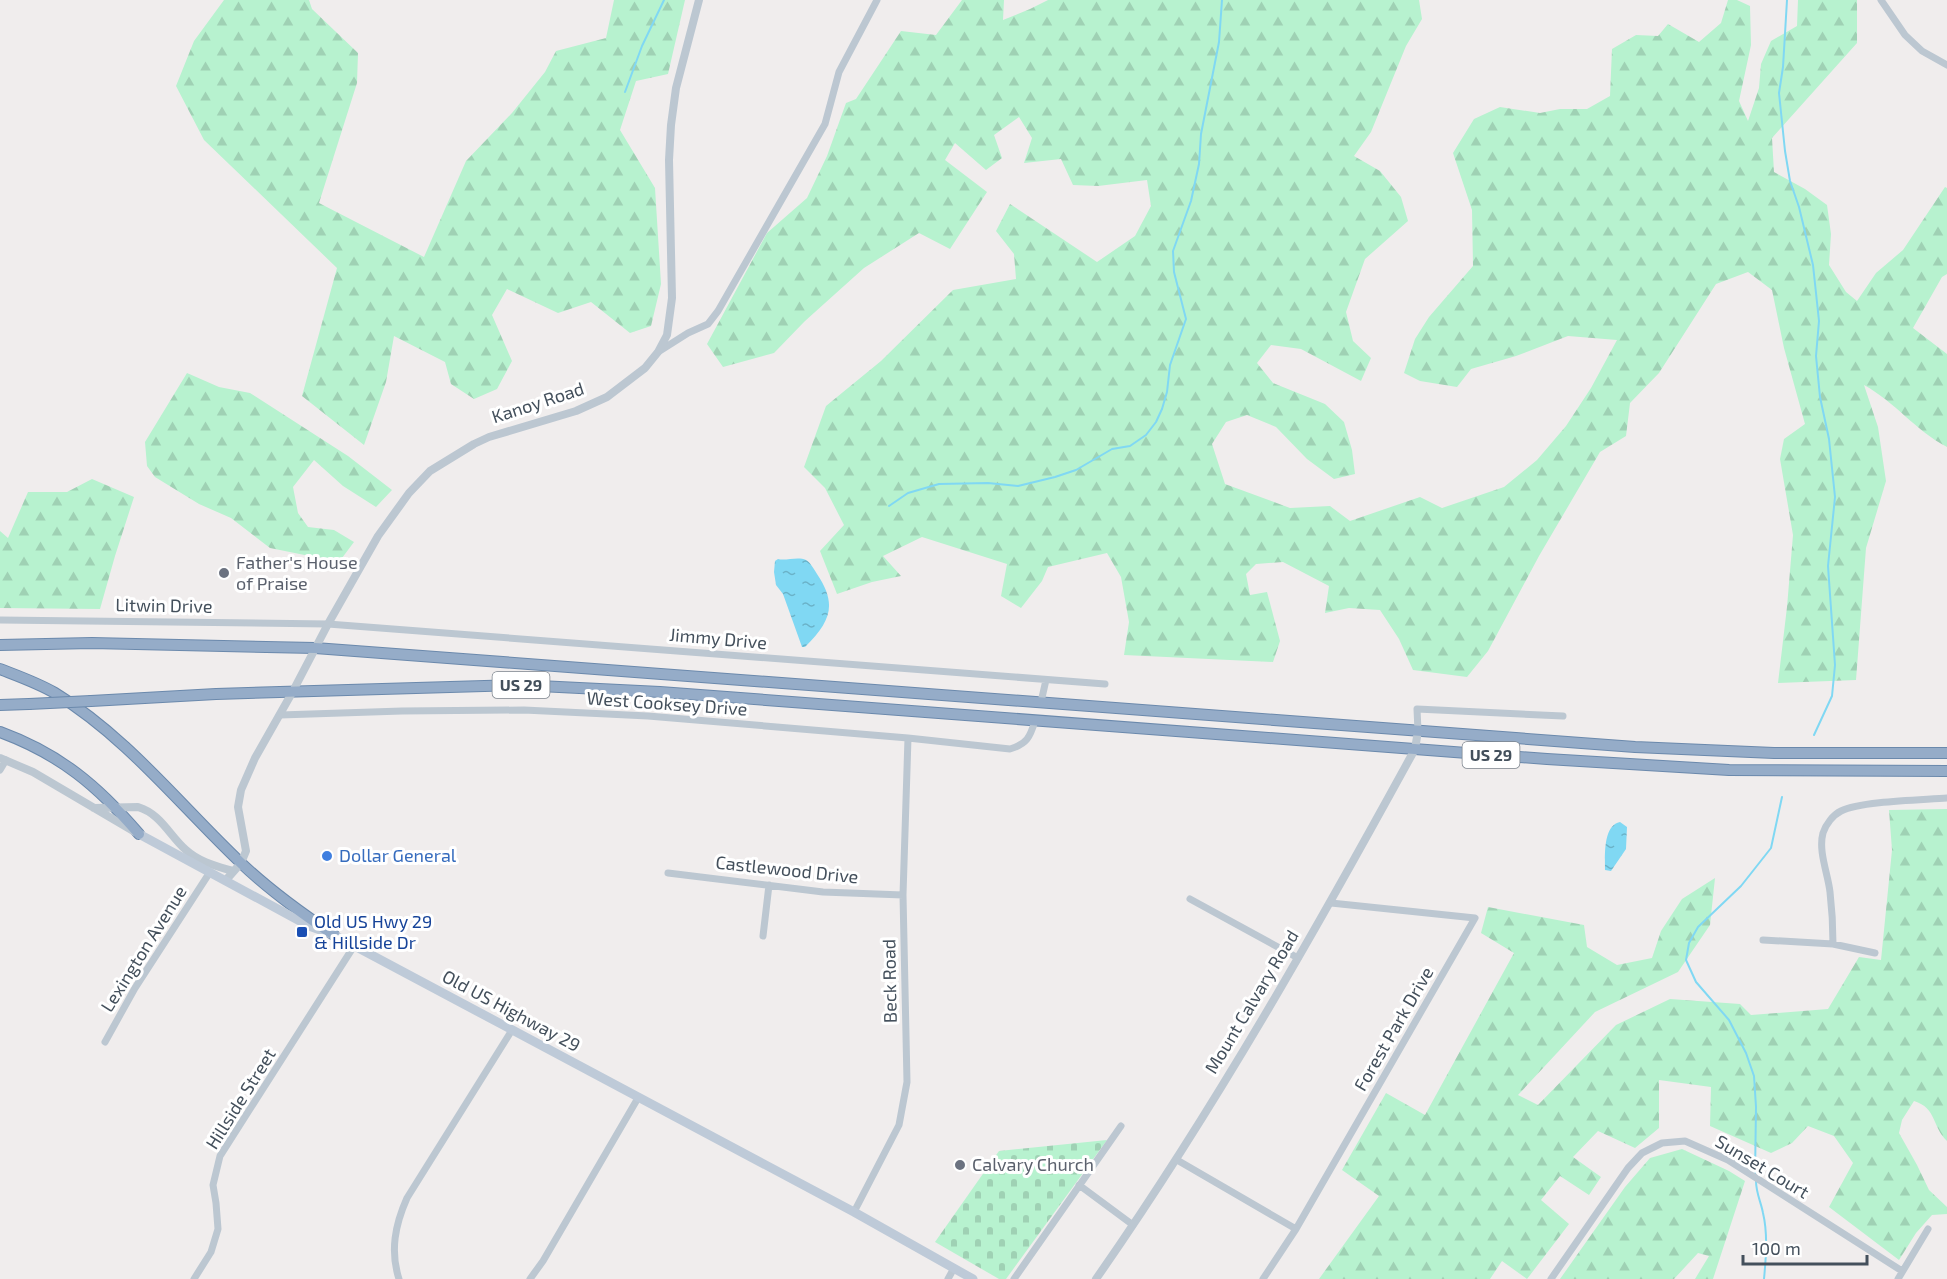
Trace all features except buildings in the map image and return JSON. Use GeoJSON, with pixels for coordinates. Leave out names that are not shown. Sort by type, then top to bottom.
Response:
{"type":"FeatureCollection","features":[{"type":"Feature","properties":{"kind":"highway","name":"US 29"},"geometry":{"type":"LineString","coordinates":[[0,645],[92,643],[315,648],[1635,747],[1774,753],[1947,753]]}},
{"type":"Feature","properties":{"kind":"highway"},"geometry":{"type":"LineString","coordinates":[[0,669],[53,692],[105,730],[134,754],[237,867],[334,935]]}},
{"type":"Feature","properties":{"kind":"highway","name":"US 29"},"geometry":{"type":"LineString","coordinates":[[0,705],[293,691],[531,686],[660,692],[1415,749],[1729,770],[1947,771]]}},
{"type":"Feature","properties":{"kind":"highway"},"geometry":{"type":"LineString","coordinates":[[0,732],[34,746],[67,764],[117,808],[139,834]]}},
{"type":"Feature","properties":{"kind":"main road","name":"Old US Highway 29"},"geometry":{"type":"LineString","coordinates":[[139,834],[309,926],[334,935],[854,1212],[973,1279]]}},
{"type":"Feature","properties":{"kind":"street","name":"Kanoy Road"},"geometry":{"type":"LineString","coordinates":[[237,867],[246,851],[238,807],[241,790],[255,758],[378,536],[409,493],[430,471],[463,449],[489,437],[576,411],[607,397],[645,368],[658,352],[667,335],[672,298],[669,178],[671,125],[676,88],[699,0]]}},
{"type":"Feature","properties":{"kind":"street"},"geometry":{"type":"LineString","coordinates":[[658,352],[688,333],[708,324],[718,311],[825,124],[839,72],[877,0]]}},
{"type":"Feature","properties":{"kind":"street"},"geometry":{"type":"LineString","coordinates":[[1881,0],[1905,35],[1922,51],[1947,65]]}},
{"type":"Feature","properties":{"kind":"street","name":"Litwin Drive"},"geometry":{"type":"LineString","coordinates":[[0,620],[328,624]]}},
{"type":"Feature","properties":{"kind":"street","name":"Jimmy Drive"},"geometry":{"type":"LineString","coordinates":[[328,624],[1106,684]]}},
{"type":"Feature","properties":{"kind":"street"},"geometry":{"type":"LineString","coordinates":[[1041,702],[1046,680]]}},
{"type":"Feature","properties":{"kind":"street"},"geometry":{"type":"LineString","coordinates":[[1418,731],[1417,709],[1563,716]]}},
{"type":"Feature","properties":{"kind":"street","name":"West Cooksey Drive"},"geometry":{"type":"LineString","coordinates":[[280,715],[524,710],[648,716],[1010,749],[1022,746],[1030,736],[1035,721]]}},
{"type":"Feature","properties":{"kind":"street","name":"Mount Calvary Road"},"geometry":{"type":"LineString","coordinates":[[1096,1279],[1177,1160],[1331,903],[1415,749],[1418,731]]}},
{"type":"Feature","properties":{"kind":"street","name":"Beck Road"},"geometry":{"type":"LineString","coordinates":[[854,1212],[899,1125],[907,1082],[903,895],[908,738]]}},
{"type":"Feature","properties":{"kind":"street"},"geometry":{"type":"LineString","coordinates":[[0,770],[3,759]]}},
{"type":"Feature","properties":{"kind":"street","name":"Old US Highway 29"},"geometry":{"type":"LineString","coordinates":[[3,759],[33,772],[139,834]]}},
{"type":"Feature","properties":{"kind":"street"},"geometry":{"type":"LineString","coordinates":[[1833,944],[1830,895],[1822,845],[1823,833],[1827,824],[1841,811],[1851,808],[1947,798]]}},
{"type":"Feature","properties":{"kind":"street"},"geometry":{"type":"LineString","coordinates":[[94,808],[138,807],[159,819],[186,850],[209,864],[237,867]]}},
{"type":"Feature","properties":{"kind":"street"},"geometry":{"type":"LineString","coordinates":[[226,880],[237,867]]}},
{"type":"Feature","properties":{"kind":"street","name":"Lexington Avenue"},"geometry":{"type":"LineString","coordinates":[[105,1042],[135,988],[210,872]]}},
{"type":"Feature","properties":{"kind":"street","name":"Castlewood Drive"},"geometry":{"type":"LineString","coordinates":[[668,873],[823,892],[903,895]]}},
{"type":"Feature","properties":{"kind":"street"},"geometry":{"type":"LineString","coordinates":[[763,936],[769,885]]}},
{"type":"Feature","properties":{"kind":"street"},"geometry":{"type":"LineString","coordinates":[[1190,899],[1298,958]]}},
{"type":"Feature","properties":{"kind":"street","name":"Forest Park Drive"},"geometry":{"type":"LineString","coordinates":[[1263,1279],[1296,1229],[1475,918],[1331,903]]}},
{"type":"Feature","properties":{"kind":"street"},"geometry":{"type":"LineString","coordinates":[[1763,940],[1833,944],[1875,953]]}},
{"type":"Feature","properties":{"kind":"street","name":"Hillside Street"},"geometry":{"type":"LineString","coordinates":[[194,1279],[212,1252],[218,1229],[213,1185],[220,1156],[354,946]]}},
{"type":"Feature","properties":{"kind":"street"},"geometry":{"type":"LineString","coordinates":[[399,1279],[394,1259],[395,1234],[399,1216],[407,1198],[512,1030]]}},
{"type":"Feature","properties":{"kind":"street"},"geometry":{"type":"LineString","coordinates":[[530,1279],[543,1261],[639,1098]]}},
{"type":"Feature","properties":{"kind":"street"},"geometry":{"type":"LineString","coordinates":[[1014,1279],[1121,1126]]}},
{"type":"Feature","properties":{"kind":"street","name":"Sunset Court"},"geometry":{"type":"LineString","coordinates":[[1551,1279],[1628,1168],[1642,1153],[1662,1143],[1685,1141],[1728,1160],[1902,1271]]}},
{"type":"Feature","properties":{"kind":"street"},"geometry":{"type":"LineString","coordinates":[[1177,1160],[1296,1229]]}},
{"type":"Feature","properties":{"kind":"street"},"geometry":{"type":"LineString","coordinates":[[1079,1185],[1133,1225]]}},
{"type":"Feature","properties":{"kind":"street"},"geometry":{"type":"LineString","coordinates":[[1898,1279],[1928,1229]]}},
{"type":"Feature","properties":{"kind":"street"},"geometry":{"type":"LineString","coordinates":[[948,1279],[954,1268]]}},
{"type":"Feature","properties":{"kind":"green space"},"geometry":{"type":"Polygon","coordinates":[[[224,0],[309,0],[312,9],[358,53],[357,83],[319,203],[424,257],[466,161],[512,113],[545,72],[556,51],[606,38],[614,0],[685,0],[668,74],[636,81],[620,130],[655,188],[661,284],[651,326],[630,333],[591,302],[558,313],[507,289],[492,315],[512,361],[497,389],[474,399],[451,384],[445,362],[394,336],[386,382],[364,445],[302,396],[337,268],[204,140],[176,86],[194,41],[224,0]]]}},
{"type":"Feature","properties":{"kind":"green space"},"geometry":{"type":"Polygon","coordinates":[[[962,0],[1004,0],[1003,20],[1048,0],[1419,0],[1422,19],[1406,46],[1371,132],[1354,156],[1380,171],[1401,197],[1408,221],[1365,259],[1346,312],[1353,341],[1371,358],[1361,381],[1301,349],[1271,345],[1257,363],[1273,383],[1325,404],[1344,422],[1352,450],[1355,474],[1334,479],[1307,459],[1276,427],[1247,415],[1226,422],[1212,444],[1225,484],[1290,508],[1330,506],[1350,521],[1420,497],[1442,508],[1504,487],[1537,460],[1566,426],[1591,388],[1617,340],[1568,336],[1516,356],[1471,369],[1457,387],[1420,381],[1404,373],[1415,339],[1429,317],[1473,266],[1472,210],[1453,153],[1474,119],[1500,107],[1540,113],[1560,109],[1587,109],[1610,96],[1612,49],[1636,35],[1658,36],[1668,24],[1699,42],[1721,23],[1728,0],[1737,0],[1750,6],[1751,45],[1739,101],[1748,121],[1759,88],[1761,64],[1771,41],[1797,26],[1798,0],[1857,0],[1857,43],[1772,138],[1774,172],[1805,189],[1827,205],[1831,234],[1829,265],[1846,292],[1857,301],[1876,273],[1903,250],[1945,187],[1947,188],[1947,274],[1942,277],[1913,328],[1947,354],[1947,447],[1925,433],[1886,400],[1864,385],[1878,427],[1886,481],[1866,548],[1856,680],[1778,683],[1793,535],[1780,459],[1784,439],[1805,424],[1784,348],[1772,290],[1748,272],[1716,284],[1659,373],[1630,403],[1626,436],[1600,452],[1539,556],[1488,651],[1467,677],[1413,670],[1399,639],[1380,610],[1349,608],[1325,613],[1329,586],[1283,562],[1256,564],[1246,574],[1250,595],[1267,592],[1280,641],[1273,662],[1124,655],[1129,622],[1121,577],[1107,553],[1048,567],[1042,581],[1021,608],[1001,596],[1007,564],[922,537],[883,556],[901,576],[872,582],[837,594],[820,551],[844,525],[825,488],[804,467],[826,406],[881,361],[953,290],[1016,279],[1014,254],[996,231],[1010,204],[1097,262],[1135,236],[1151,206],[1147,180],[1098,186],[1073,185],[1061,159],[1024,163],[1032,138],[1019,117],[994,135],[1002,158],[986,170],[955,143],[945,160],[987,192],[950,249],[919,233],[864,268],[805,321],[774,353],[723,367],[707,344],[767,233],[807,198],[827,156],[846,103],[856,99],[901,31],[936,35],[962,0]]]}},
{"type":"Feature","properties":{"kind":"green space"},"geometry":{"type":"Polygon","coordinates":[[[187,373],[219,387],[250,393],[348,456],[392,490],[376,507],[343,486],[314,460],[293,487],[298,513],[308,527],[334,530],[354,542],[339,562],[270,548],[231,518],[199,504],[155,477],[147,466],[145,442],[187,373]]]}},
{"type":"Feature","properties":{"kind":"green space"},"geometry":{"type":"Polygon","coordinates":[[[92,479],[134,497],[100,609],[0,608],[0,531],[8,538],[28,492],[67,492],[92,479]]]}},
{"type":"Feature","properties":{"kind":"green space"},"geometry":{"type":"Polygon","coordinates":[[[1947,809],[1947,1141],[1927,1108],[1914,1101],[1902,1120],[1899,1133],[1929,1190],[1947,1207],[1947,1214],[1932,1215],[1916,1233],[1899,1260],[1829,1207],[1853,1163],[1834,1136],[1808,1126],[1792,1143],[1771,1153],[1710,1126],[1711,1087],[1659,1080],[1659,1128],[1635,1148],[1598,1131],[1573,1157],[1601,1177],[1589,1195],[1560,1176],[1541,1200],[1569,1224],[1527,1279],[1502,1261],[1490,1279],[1319,1279],[1379,1196],[1342,1170],[1386,1093],[1425,1115],[1514,953],[1481,933],[1488,907],[1584,925],[1587,947],[1617,965],[1652,958],[1661,931],[1682,899],[1715,878],[1710,925],[1678,972],[1595,1012],[1518,1095],[1538,1105],[1616,1025],[1670,999],[1740,1004],[1751,1015],[1828,1009],[1859,957],[1881,960],[1892,850],[1889,810],[1947,809]]]}},
{"type":"Feature","properties":{"kind":"green space"},"geometry":{"type":"Polygon","coordinates":[[[1107,1140],[1006,1279],[999,1279],[935,1242],[999,1151],[1107,1140]]]}},
{"type":"Feature","properties":{"kind":"green space"},"geometry":{"type":"Polygon","coordinates":[[[1682,1149],[1745,1181],[1713,1279],[1695,1279],[1709,1256],[1698,1253],[1674,1279],[1560,1279],[1625,1187],[1650,1158],[1682,1149]]]}},
{"type":"Feature","properties":{"kind":"water"},"geometry":{"type":"Polygon","coordinates":[[[799,558],[807,561],[824,585],[828,595],[828,613],[825,621],[805,647],[802,647],[783,594],[776,585],[774,572],[775,561],[799,558]]]}},
{"type":"Feature","properties":{"kind":"water"},"geometry":{"type":"Polygon","coordinates":[[[1620,822],[1627,827],[1626,849],[1611,871],[1605,870],[1608,835],[1614,824],[1620,822]]]}},
{"type":"Feature","properties":{"kind":"waterway"},"geometry":{"type":"LineString","coordinates":[[625,92],[642,46],[664,0]]}},
{"type":"Feature","properties":{"kind":"waterway"},"geometry":{"type":"LineString","coordinates":[[889,506],[908,493],[939,484],[988,483],[1018,486],[1055,477],[1076,470],[1112,449],[1130,446],[1146,435],[1156,422],[1167,392],[1170,365],[1186,319],[1174,272],[1173,251],[1191,201],[1199,164],[1201,134],[1219,42],[1222,0]]}},
{"type":"Feature","properties":{"kind":"waterway"},"geometry":{"type":"LineString","coordinates":[[1787,0],[1779,93],[1790,181],[1799,207],[1813,265],[1819,321],[1816,356],[1835,497],[1828,566],[1835,665],[1832,696],[1814,735]]}},
{"type":"Feature","properties":{"kind":"waterway"},"geometry":{"type":"LineString","coordinates":[[1755,1176],[1754,1076],[1746,1053],[1729,1020],[1696,982],[1686,960],[1689,943],[1698,927],[1741,886],[1771,848],[1782,797]]}},
{"type":"Feature","properties":{"kind":"waterway"},"geometry":{"type":"LineString","coordinates":[[1756,1181],[1766,1229],[1764,1279]]}},
{"type":"Feature","properties":{"kind":"place","name":"Father's House of Praise"},"geometry":{"type":"Point","coordinates":[224,573]}},
{"type":"Feature","properties":{"kind":"place","name":"Dollar General"},"geometry":{"type":"Point","coordinates":[327,856]}},
{"type":"Feature","properties":{"kind":"place","name":"Old US Hwy 29 & Hillside Dr"},"geometry":{"type":"Point","coordinates":[302,932]}},
{"type":"Feature","properties":{"kind":"place","name":"Calvary Church"},"geometry":{"type":"Point","coordinates":[960,1165]}}]}
